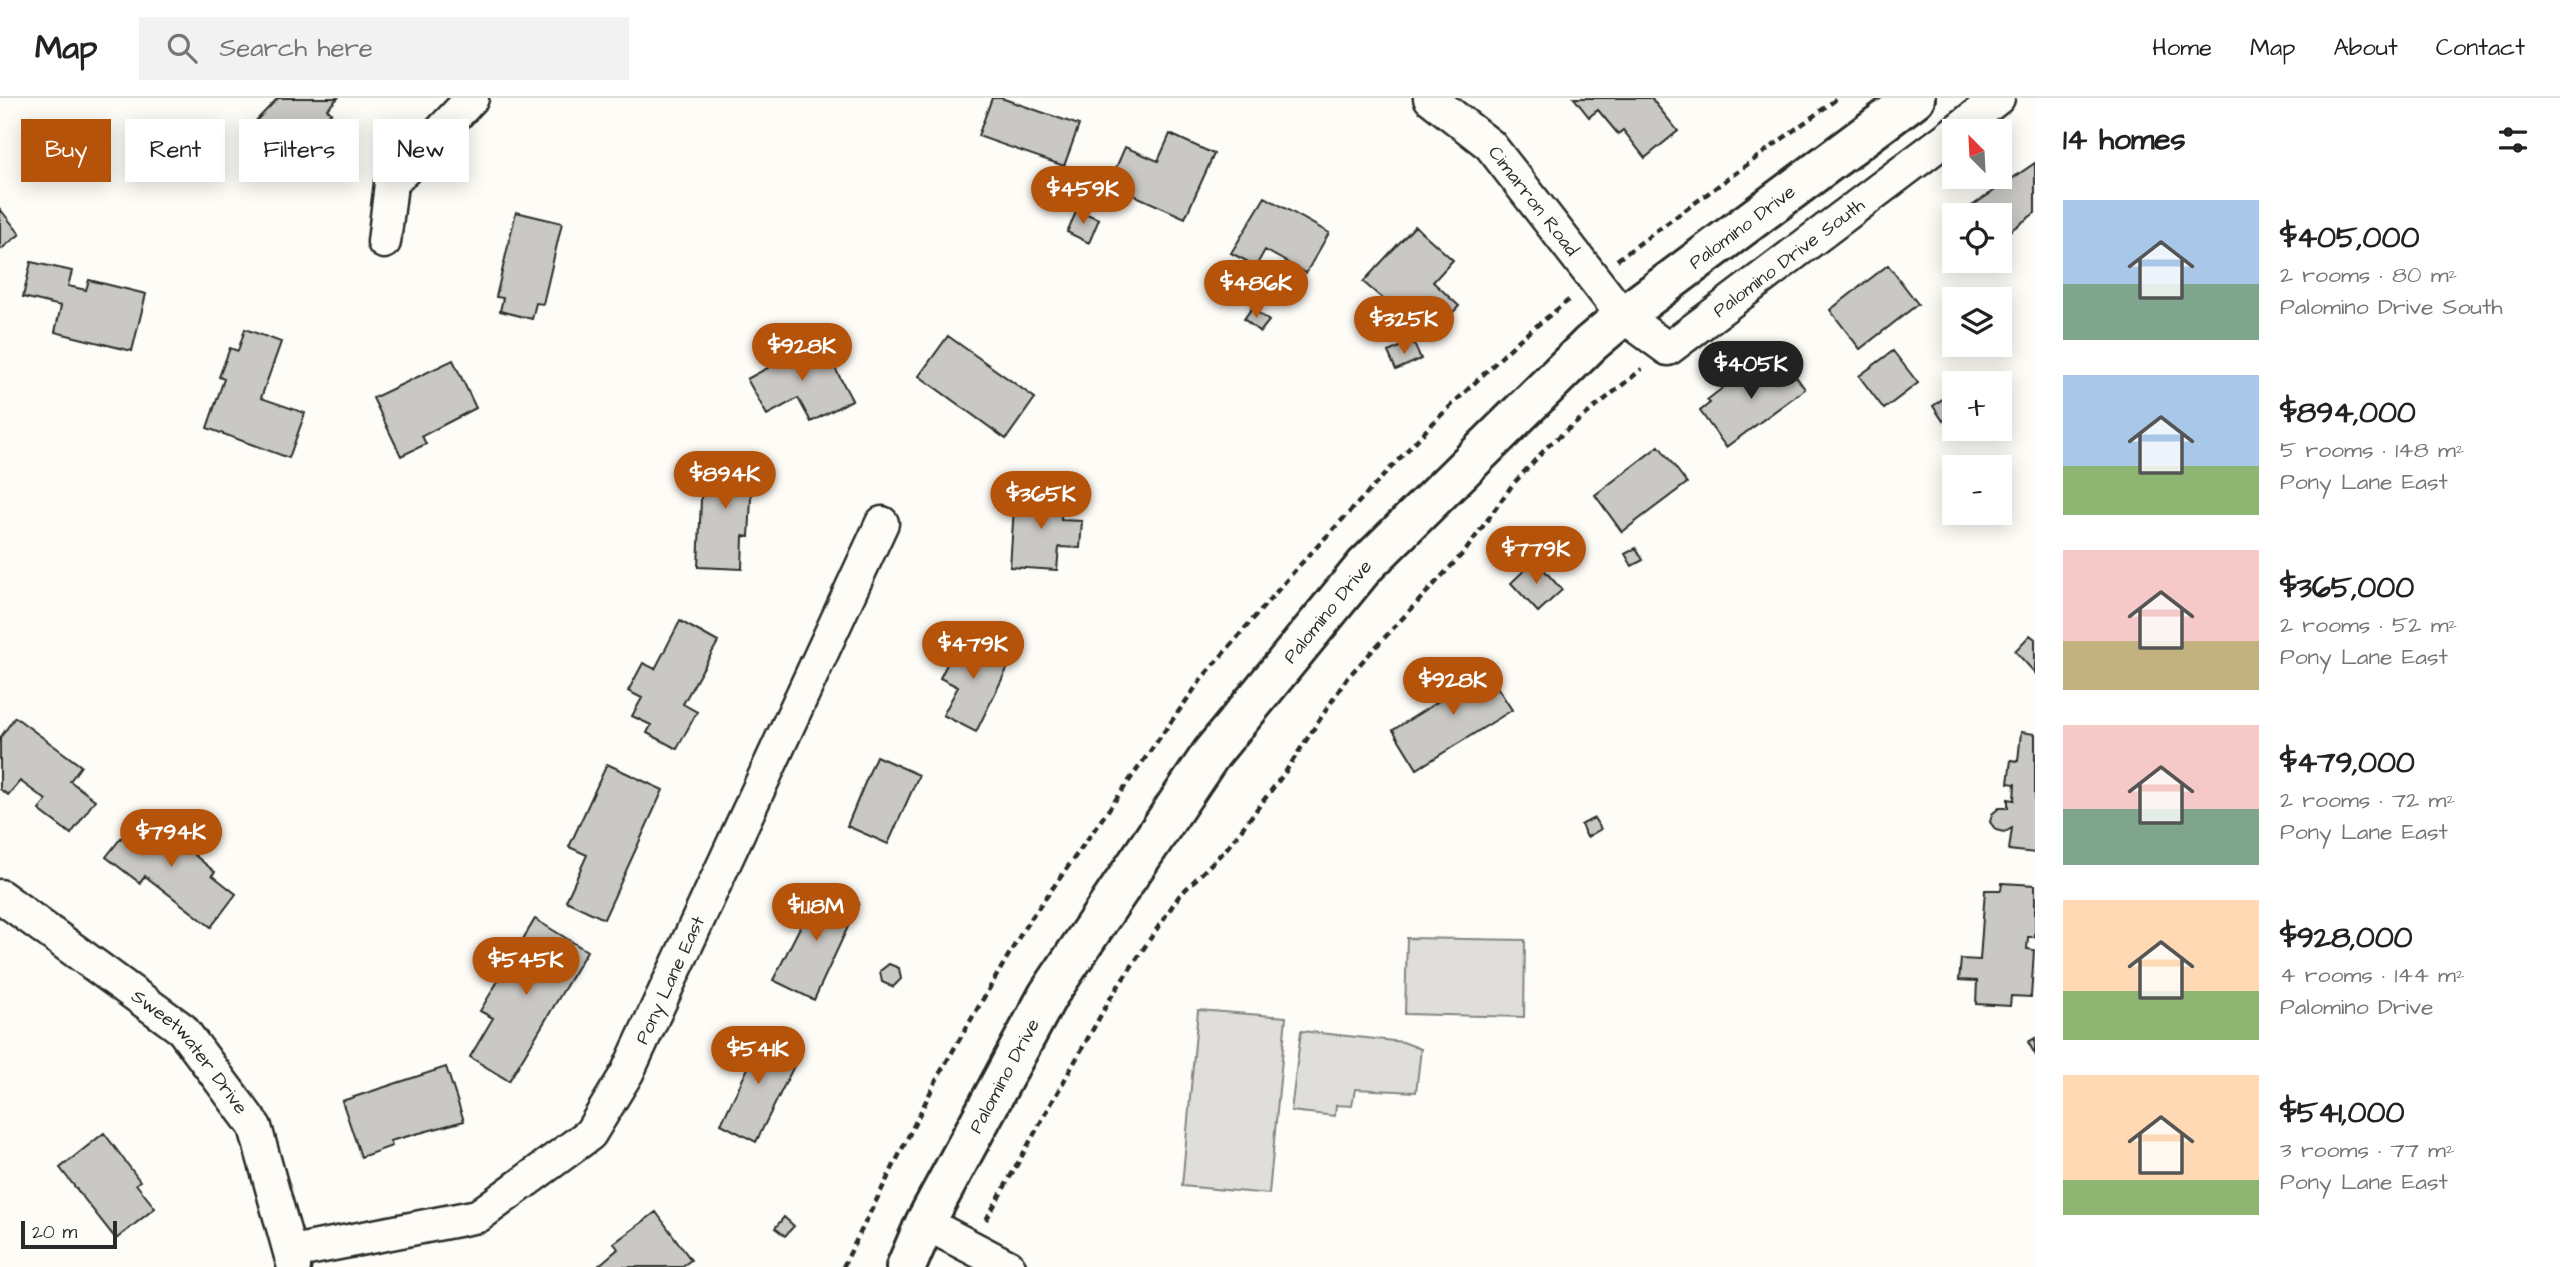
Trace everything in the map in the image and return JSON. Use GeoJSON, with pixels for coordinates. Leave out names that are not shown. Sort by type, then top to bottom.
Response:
{"type":"FeatureCollection","features":[{"type":"Feature","properties":{"kind":"street"},"geometry":{"type":"LineString","coordinates":[[384,242],[391,184],[472,98]]}},
{"type":"Feature","properties":{"kind":"street","name":"Cimarron Road"},"geometry":{"type":"LineString","coordinates":[[1430,98],[1490,145],[1623,316]]}},
{"type":"Feature","properties":{"kind":"street","name":"Palomino Drive"},"geometry":{"type":"LineString","coordinates":[[906,1267],[925,1223],[1048,995],[1211,754],[1366,566],[1590,344],[1623,316],[1914,98]]}},
{"type":"Feature","properties":{"kind":"street","name":"Palomino Drive South"},"geometry":{"type":"LineString","coordinates":[[1971,119],[1998,98]]}},
{"type":"Feature","properties":{"kind":"street","name":"Palomino Drive South"},"geometry":{"type":"LineString","coordinates":[[1668,349],[1942,142]]}},
{"type":"Feature","properties":{"kind":"street"},"geometry":{"type":"LineString","coordinates":[[1623,316],[1668,349]]}},
{"type":"Feature","properties":{"kind":"street","name":"Pony Lane East"},"geometry":{"type":"LineString","coordinates":[[293,1260],[478,1216],[590,1134],[627,1073],[882,523]]}},
{"type":"Feature","properties":{"kind":"street","name":"Sweetwater Drive"},"geometry":{"type":"LineString","coordinates":[[0,895],[182,1029],[255,1127],[293,1260]]}},
{"type":"Feature","properties":{"kind":"street"},"geometry":{"type":"LineString","coordinates":[[925,1223],[1009,1267]]}},
{"type":"Feature","properties":{"kind":"path"},"geometry":{"type":"LineString","coordinates":[[984,1224],[1119,986],[1179,896],[1228,847],[1286,771],[1348,678],[1466,550],[1513,484],[1550,444],[1668,349]]}},
{"type":"Feature","properties":{"kind":"shaded area"},"geometry":{"type":"Polygon","coordinates":[[[1407,938],[1525,940],[1524,1017],[1405,1014],[1407,938]]]}},
{"type":"Feature","properties":{"kind":"shaded area"},"geometry":{"type":"Polygon","coordinates":[[[1198,1010],[1286,1017],[1269,1194],[1182,1186],[1198,1010]]]}},
{"type":"Feature","properties":{"kind":"shaded area"},"geometry":{"type":"Polygon","coordinates":[[[1301,1031],[1403,1042],[1421,1049],[1416,1092],[1355,1089],[1352,1106],[1336,1105],[1335,1116],[1291,1111],[1301,1031]]]}},
{"type":"Feature","properties":{"kind":"building"},"geometry":{"type":"Polygon","coordinates":[[[278,98],[338,98],[327,109],[331,113],[325,119],[258,119],[278,98]]]}},
{"type":"Feature","properties":{"kind":"building"},"geometry":{"type":"Polygon","coordinates":[[[992,98],[1001,98],[1079,125],[1064,166],[978,136],[992,98]]]}},
{"type":"Feature","properties":{"kind":"building"},"geometry":{"type":"Polygon","coordinates":[[[1574,98],[1651,98],[1678,131],[1645,158],[1623,130],[1618,134],[1598,110],[1589,117],[1574,98]]]}},
{"type":"Feature","properties":{"kind":"building"},"geometry":{"type":"Polygon","coordinates":[[[1170,134],[1214,154],[1185,218],[1109,184],[1125,147],[1158,161],[1170,134]]]}},
{"type":"Feature","properties":{"kind":"building"},"geometry":{"type":"Polygon","coordinates":[[[2035,163],[2035,213],[2012,229],[2012,203],[1976,203],[1997,189],[2012,189],[2012,179],[2035,163]]]}},
{"type":"Feature","properties":{"kind":"building"},"geometry":{"type":"Polygon","coordinates":[[[1265,197],[1329,233],[1306,273],[1265,250],[1256,266],[1231,253],[1265,197]]]}},
{"type":"Feature","properties":{"kind":"building"},"geometry":{"type":"Polygon","coordinates":[[[0,209],[20,234],[0,250],[0,209]]]}},
{"type":"Feature","properties":{"kind":"building"},"geometry":{"type":"Polygon","coordinates":[[[1077,210],[1099,219],[1089,243],[1067,232],[1077,210]]]}},
{"type":"Feature","properties":{"kind":"building"},"geometry":{"type":"Polygon","coordinates":[[[516,212],[562,223],[543,304],[536,303],[532,319],[500,311],[503,298],[496,297],[516,212]]]}},
{"type":"Feature","properties":{"kind":"building"},"geometry":{"type":"Polygon","coordinates":[[[1415,226],[1453,260],[1433,282],[1459,306],[1429,338],[1363,282],[1415,226]]]}},
{"type":"Feature","properties":{"kind":"building"},"geometry":{"type":"Polygon","coordinates":[[[31,262],[72,271],[68,286],[86,290],[89,280],[146,294],[132,351],[55,332],[61,306],[23,297],[31,262]]]}},
{"type":"Feature","properties":{"kind":"building"},"geometry":{"type":"Polygon","coordinates":[[[1888,265],[1918,304],[1860,349],[1830,310],[1888,265]]]}},
{"type":"Feature","properties":{"kind":"building"},"geometry":{"type":"Polygon","coordinates":[[[1252,308],[1269,321],[1260,332],[1244,319],[1252,308]]]}},
{"type":"Feature","properties":{"kind":"building"},"geometry":{"type":"Polygon","coordinates":[[[245,329],[281,342],[261,398],[305,413],[289,458],[207,428],[224,379],[219,377],[230,348],[238,351],[245,329]]]}},
{"type":"Feature","properties":{"kind":"building"},"geometry":{"type":"Polygon","coordinates":[[[948,336],[1035,398],[1006,439],[919,376],[948,336]]]}},
{"type":"Feature","properties":{"kind":"building"},"geometry":{"type":"Polygon","coordinates":[[[820,340],[852,400],[811,422],[798,398],[767,415],[747,379],[820,340]]]}},
{"type":"Feature","properties":{"kind":"building"},"geometry":{"type":"Polygon","coordinates":[[[1413,341],[1421,359],[1396,370],[1388,352],[1413,341]]]}},
{"type":"Feature","properties":{"kind":"building"},"geometry":{"type":"Polygon","coordinates":[[[1893,351],[1918,383],[1884,409],[1859,376],[1893,351]]]}},
{"type":"Feature","properties":{"kind":"building"},"geometry":{"type":"Polygon","coordinates":[[[1782,357],[1805,389],[1726,447],[1700,411],[1710,403],[1707,400],[1733,380],[1736,384],[1753,372],[1756,376],[1782,357]]]}},
{"type":"Feature","properties":{"kind":"building"},"geometry":{"type":"Polygon","coordinates":[[[453,360],[476,408],[422,436],[426,444],[401,456],[373,398],[453,360]]]}},
{"type":"Feature","properties":{"kind":"building"},"geometry":{"type":"Polygon","coordinates":[[[1942,399],[1942,420],[1933,406],[1942,399]]]}},
{"type":"Feature","properties":{"kind":"building"},"geometry":{"type":"Polygon","coordinates":[[[1659,446],[1687,483],[1622,532],[1595,495],[1659,446]]]}},
{"type":"Feature","properties":{"kind":"building"},"geometry":{"type":"Polygon","coordinates":[[[703,455],[753,458],[749,537],[743,536],[742,569],[698,567],[703,455]]]}},
{"type":"Feature","properties":{"kind":"building"},"geometry":{"type":"Polygon","coordinates":[[[1015,492],[1062,495],[1061,520],[1082,521],[1080,548],[1059,547],[1057,570],[1010,567],[1015,492]]]}},
{"type":"Feature","properties":{"kind":"building"},"geometry":{"type":"Polygon","coordinates":[[[1636,548],[1643,560],[1632,566],[1625,554],[1636,548]]]}},
{"type":"Feature","properties":{"kind":"building"},"geometry":{"type":"Polygon","coordinates":[[[1535,560],[1562,590],[1538,612],[1511,583],[1535,560]]]}},
{"type":"Feature","properties":{"kind":"building"},"geometry":{"type":"Polygon","coordinates":[[[680,621],[718,642],[683,704],[697,712],[677,749],[647,733],[651,725],[632,716],[642,698],[628,691],[643,663],[655,669],[680,621]]]}},
{"type":"Feature","properties":{"kind":"building"},"geometry":{"type":"Polygon","coordinates":[[[962,634],[1012,659],[976,732],[943,715],[958,687],[940,678],[962,634]]]}},
{"type":"Feature","properties":{"kind":"building"},"geometry":{"type":"Polygon","coordinates":[[[2030,635],[2035,639],[2035,673],[2015,651],[2030,635]]]}},
{"type":"Feature","properties":{"kind":"building"},"geometry":{"type":"Polygon","coordinates":[[[1483,665],[1512,710],[1417,769],[1393,730],[1442,699],[1438,693],[1483,665]]]}},
{"type":"Feature","properties":{"kind":"building"},"geometry":{"type":"Polygon","coordinates":[[[15,717],[81,766],[70,781],[95,800],[71,834],[39,810],[46,800],[20,781],[8,795],[0,789],[0,738],[15,717]]]}},
{"type":"Feature","properties":{"kind":"building"},"geometry":{"type":"Polygon","coordinates":[[[2021,732],[2035,734],[2035,853],[2009,850],[2012,828],[2005,832],[1996,830],[1990,822],[1992,814],[1999,808],[2008,808],[2008,799],[2014,800],[2015,784],[2008,783],[2011,760],[2018,761],[2021,732]]]}},
{"type":"Feature","properties":{"kind":"building"},"geometry":{"type":"Polygon","coordinates":[[[876,756],[919,775],[888,844],[847,826],[876,756]]]}},
{"type":"Feature","properties":{"kind":"building"},"geometry":{"type":"Polygon","coordinates":[[[607,764],[663,790],[604,919],[566,901],[587,855],[569,847],[607,764]]]}},
{"type":"Feature","properties":{"kind":"building"},"geometry":{"type":"Polygon","coordinates":[[[142,811],[215,872],[212,875],[236,894],[211,927],[145,876],[140,883],[106,857],[142,811]]]}},
{"type":"Feature","properties":{"kind":"building"},"geometry":{"type":"Polygon","coordinates":[[[1594,818],[1601,829],[1587,837],[1581,825],[1594,818]]]}},
{"type":"Feature","properties":{"kind":"building"},"geometry":{"type":"Polygon","coordinates":[[[2002,883],[2035,885],[2035,937],[2028,937],[2027,949],[2034,950],[2031,997],[2011,996],[2010,1006],[1976,1004],[1977,981],[1959,980],[1961,959],[1980,960],[1985,890],[2001,890],[2002,883]]]}},
{"type":"Feature","properties":{"kind":"building"},"geometry":{"type":"Polygon","coordinates":[[[821,886],[859,903],[814,1000],[773,980],[821,886]]]}},
{"type":"Feature","properties":{"kind":"building"},"geometry":{"type":"Polygon","coordinates":[[[535,919],[587,951],[509,1081],[470,1057],[493,1018],[480,1011],[535,919]]]}},
{"type":"Feature","properties":{"kind":"building"},"geometry":{"type":"Polygon","coordinates":[[[889,964],[899,968],[901,979],[893,987],[882,982],[880,971],[889,964]]]}},
{"type":"Feature","properties":{"kind":"building"},"geometry":{"type":"Polygon","coordinates":[[[747,1032],[798,1058],[756,1142],[721,1124],[748,1068],[733,1061],[747,1032]]]}},
{"type":"Feature","properties":{"kind":"building"},"geometry":{"type":"Polygon","coordinates":[[[2035,1038],[2035,1054],[2028,1042],[2035,1038]]]}},
{"type":"Feature","properties":{"kind":"building"},"geometry":{"type":"Polygon","coordinates":[[[446,1067],[464,1121],[390,1141],[392,1146],[361,1157],[342,1101],[446,1067]]]}},
{"type":"Feature","properties":{"kind":"building"},"geometry":{"type":"Polygon","coordinates":[[[104,1133],[140,1181],[136,1184],[155,1208],[116,1239],[60,1168],[104,1133]]]}},
{"type":"Feature","properties":{"kind":"building"},"geometry":{"type":"Polygon","coordinates":[[[656,1212],[691,1260],[681,1267],[597,1267],[618,1249],[614,1243],[656,1212]]]}},
{"type":"Feature","properties":{"kind":"building"},"geometry":{"type":"Polygon","coordinates":[[[784,1217],[794,1226],[785,1236],[775,1228],[784,1217]]]}}]}
